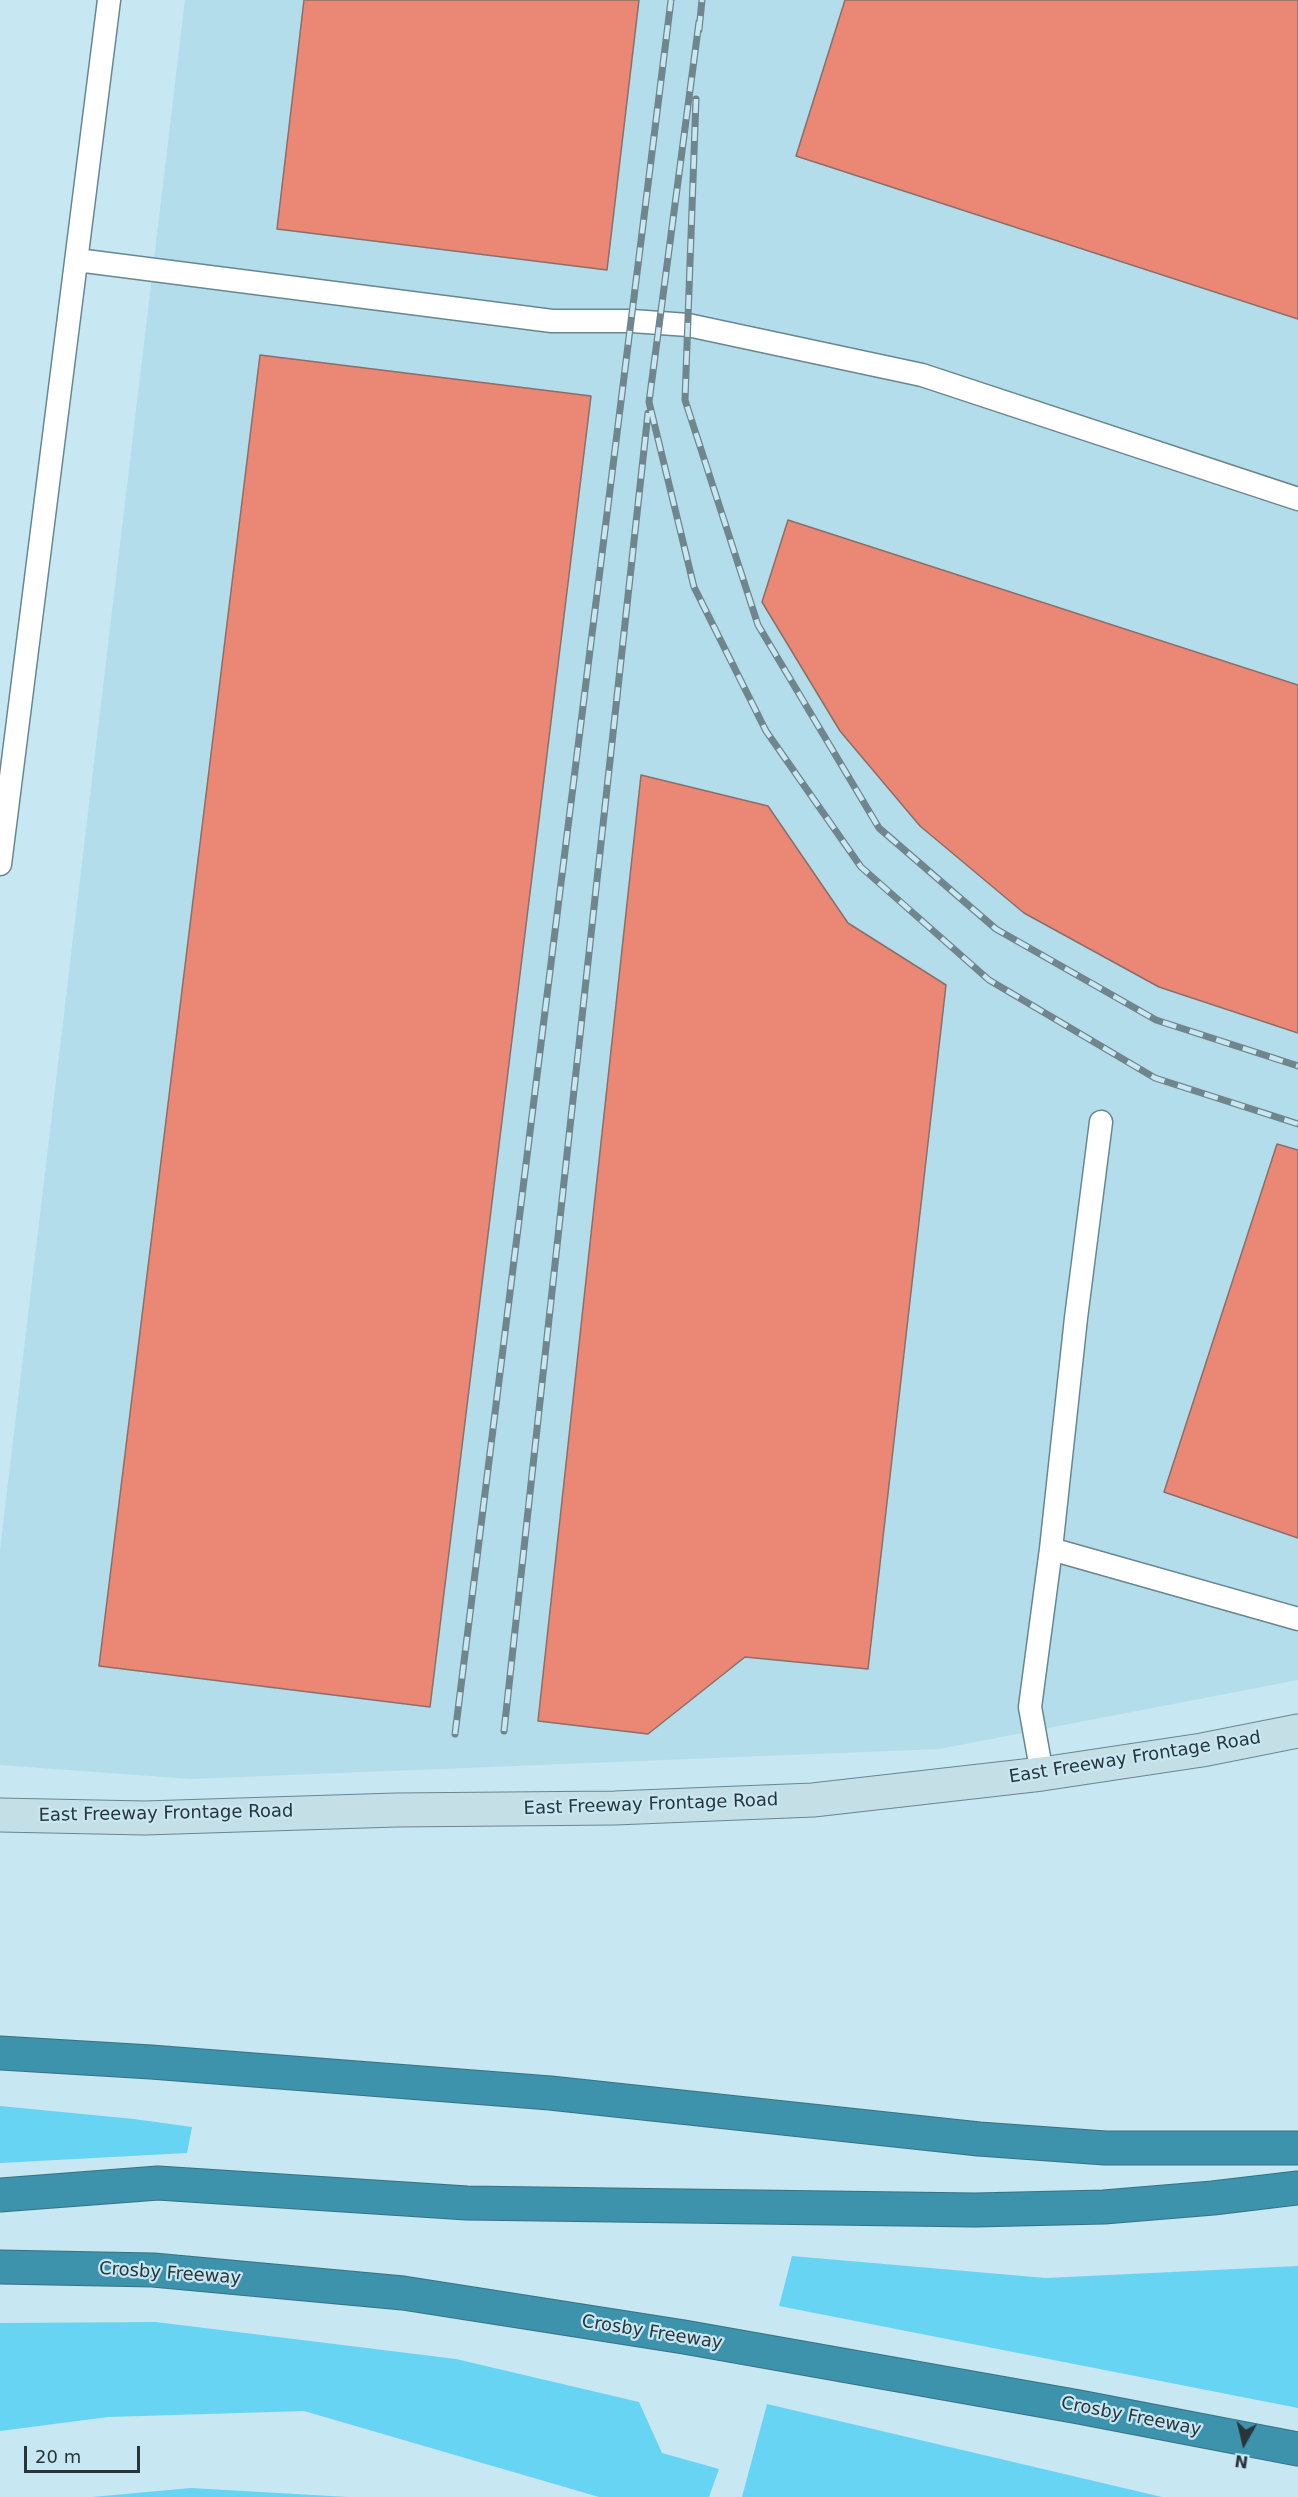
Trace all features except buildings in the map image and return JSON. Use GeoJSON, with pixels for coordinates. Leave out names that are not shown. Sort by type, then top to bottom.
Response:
{"type":"FeatureCollection","features":[{"type":"Feature","properties":{"kind":"highway"},"geometry":{"type":"LineString","coordinates":[[0,2053],[151,2062],[538,2092],[990,2140],[1105,2148],[1298,2148]]}},
{"type":"Feature","properties":{"kind":"highway"},"geometry":{"type":"LineString","coordinates":[[0,2195],[158,2183],[468,2203],[975,2210],[1104,2206],[1213,2198],[1298,2188]]}},
{"type":"Feature","properties":{"kind":"highway","name":"Crosby Freeway"},"geometry":{"type":"LineString","coordinates":[[0,2267],[153,2270],[403,2293],[684,2337],[1079,2407],[1298,2449]]}},
{"type":"Feature","properties":{"kind":"main road","name":"East Freeway Frontage Road"},"geometry":{"type":"LineString","coordinates":[[0,1815],[145,1818],[396,1810],[638,1807],[813,1800],[1042,1774],[1202,1750],[1298,1731]]}},
{"type":"Feature","properties":{"kind":"lane"},"geometry":{"type":"LineString","coordinates":[[0,864],[109,0]]}},
{"type":"Feature","properties":{"kind":"lane"},"geometry":{"type":"LineString","coordinates":[[76,260],[552,321],[632,321],[688,325],[922,375],[1298,499]]}},
{"type":"Feature","properties":{"kind":"lane"},"geometry":{"type":"LineString","coordinates":[[1042,1774],[1030,1707],[1051,1549],[1101,1122]]}},
{"type":"Feature","properties":{"kind":"lane"},"geometry":{"type":"LineString","coordinates":[[1051,1549],[1298,1619]]}},
{"type":"Feature","properties":{"kind":"shaded area"},"geometry":{"type":"Polygon","coordinates":[[[185,0],[1298,0],[1298,1680],[939,1749],[191,1779],[0,1765],[0,1550],[185,0]]]}},
{"type":"Feature","properties":{"kind":"shaded area"},"geometry":{"type":"Polygon","coordinates":[[[0,2106],[192,2127],[187,2153],[0,2163],[0,2106]]]}},
{"type":"Feature","properties":{"kind":"shaded area"},"geometry":{"type":"Polygon","coordinates":[[[792,2256],[1046,2278],[1298,2266],[1298,2408],[779,2306],[792,2256]]]}},
{"type":"Feature","properties":{"kind":"shaded area"},"geometry":{"type":"Polygon","coordinates":[[[156,2322],[456,2359],[639,2402],[662,2453],[719,2469],[709,2497],[599,2497],[304,2411],[108,2417],[0,2431],[0,2323],[156,2322]]]}},
{"type":"Feature","properties":{"kind":"shaded area"},"geometry":{"type":"Polygon","coordinates":[[[767,2404],[1162,2497],[742,2497],[767,2404]]]}},
{"type":"Feature","properties":{"kind":"shaded area"},"geometry":{"type":"Polygon","coordinates":[[[191,2488],[348,2497],[92,2497],[191,2488]]]}},
{"type":"Feature","properties":{"kind":"railway"},"geometry":{"type":"LineString","coordinates":[[455,1734],[671,0]]}},
{"type":"Feature","properties":{"kind":"railway"},"geometry":{"type":"LineString","coordinates":[[699,30],[702,0]]}},
{"type":"Feature","properties":{"kind":"railway"},"geometry":{"type":"LineString","coordinates":[[699,22],[649,402],[694,587],[766,731],[861,867],[989,980],[1155,1078],[1298,1124]]}},
{"type":"Feature","properties":{"kind":"railway"},"geometry":{"type":"LineString","coordinates":[[696,99],[685,400],[758,625],[879,828],[996,929],[1156,1020],[1298,1066]]}},
{"type":"Feature","properties":{"kind":"railway"},"geometry":{"type":"LineString","coordinates":[[504,1731],[648,413]]}}]}
